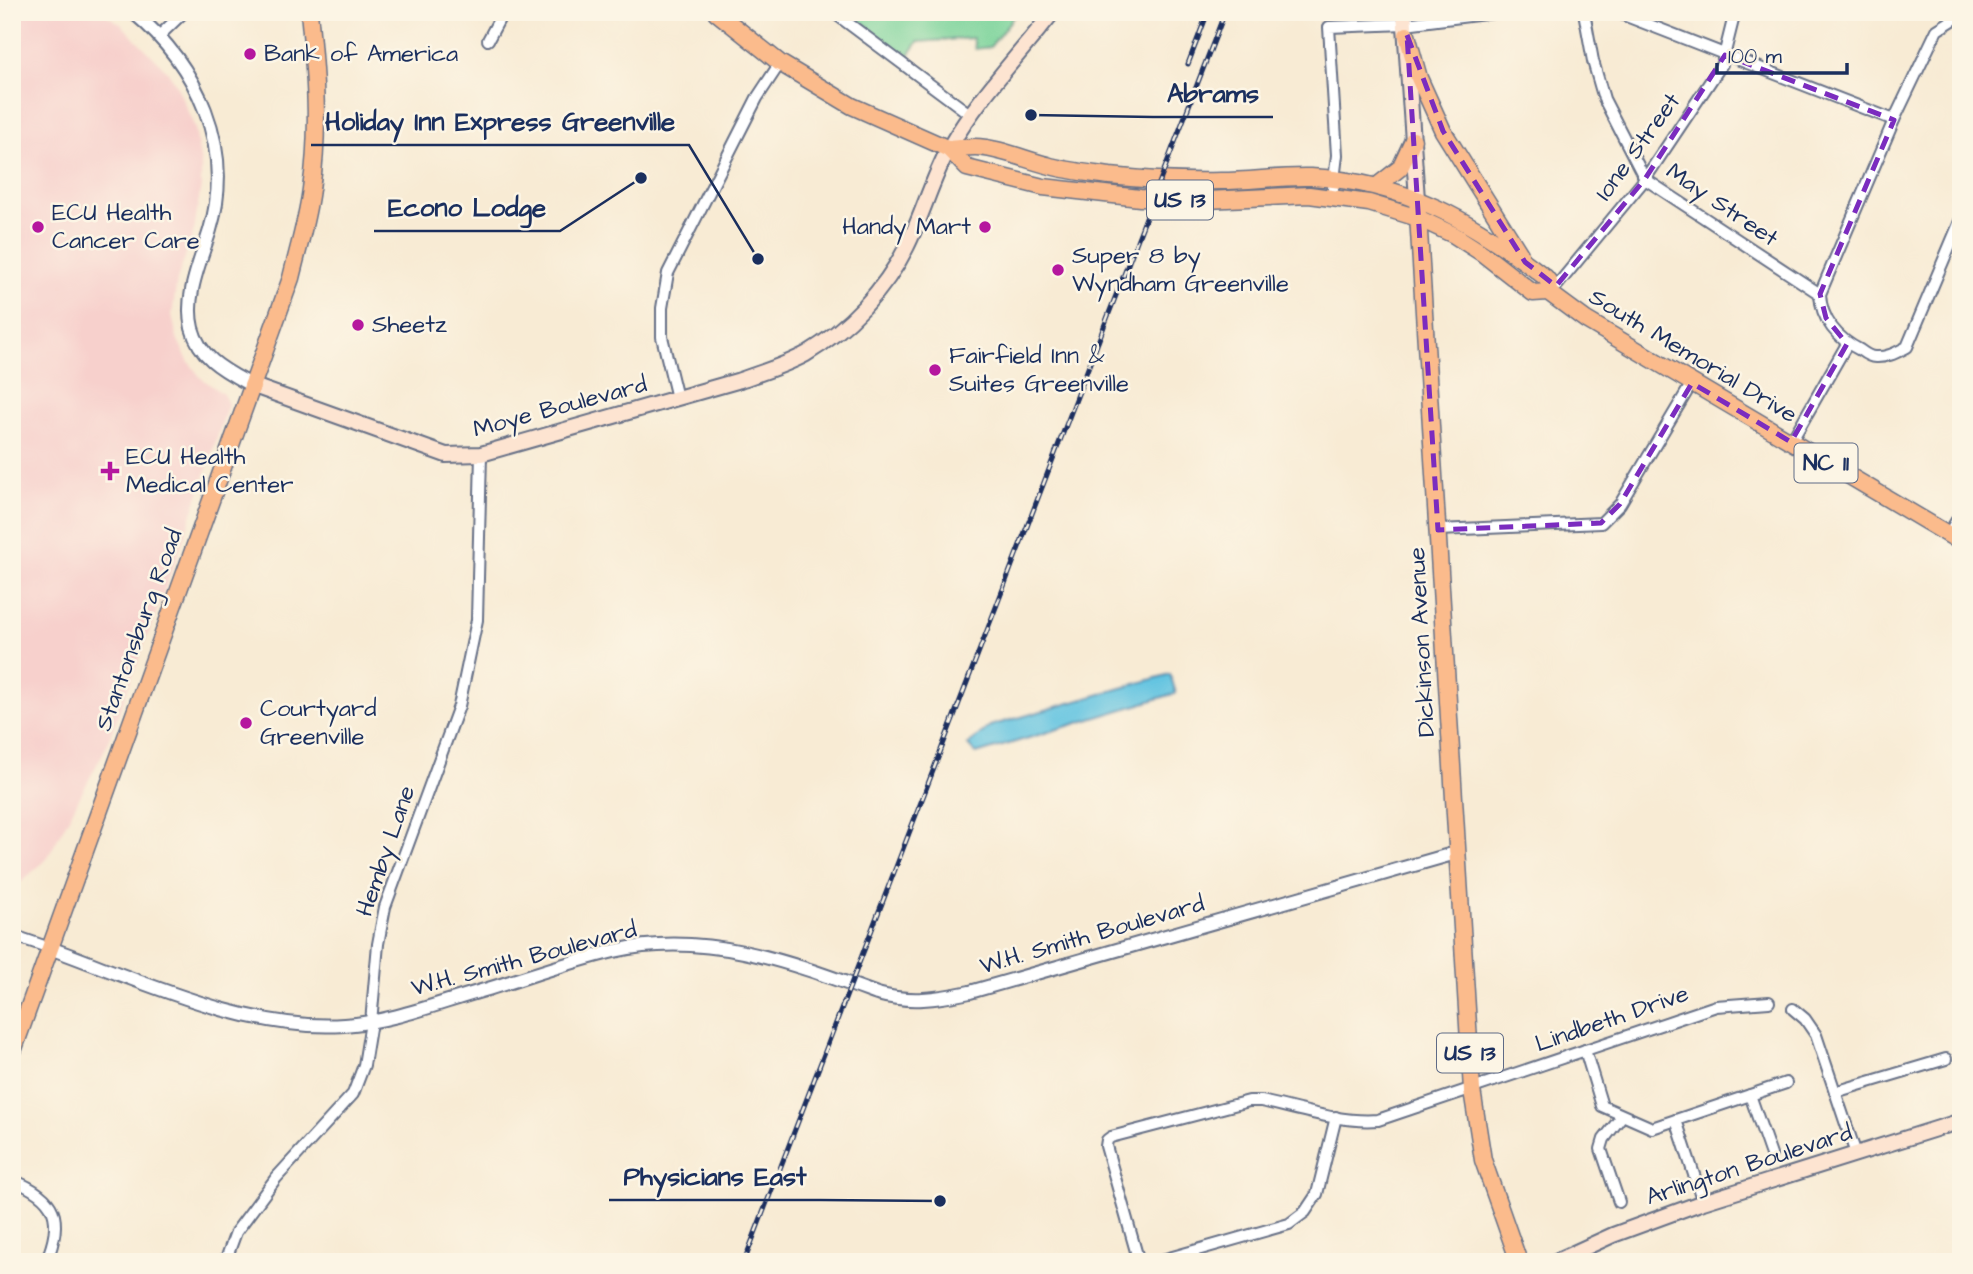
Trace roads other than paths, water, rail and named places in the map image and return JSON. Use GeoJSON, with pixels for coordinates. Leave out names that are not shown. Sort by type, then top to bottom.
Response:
{"type":"FeatureCollection","features":[{"type":"Feature","properties":{"kind":"main road","name":"Stantonsburg Road"},"geometry":{"type":"LineString","coordinates":[[12,1054],[290,278],[306,222],[317,117],[309,12]]}},
{"type":"Feature","properties":{"kind":"main road","name":"South Memorial Drive"},"geometry":{"type":"LineString","coordinates":[[716,12],[780,63],[852,106],[949,149],[967,168],[1017,182],[1069,191],[1181,200],[1294,195],[1332,197],[1369,203],[1418,218],[1469,245],[1533,293],[1549,293],[1586,320],[1954,539]]}},
{"type":"Feature","properties":{"kind":"main road","name":"Moye Boulevard"},"geometry":{"type":"LineString","coordinates":[[251,385],[446,455],[481,454],[776,368],[806,354],[854,318],[881,286],[899,260],[949,149],[971,115],[1053,12]]}},
{"type":"Feature","properties":{"kind":"main road","name":"Dickinson Avenue"},"geometry":{"type":"LineString","coordinates":[[1405,24],[1472,1090],[1483,1160],[1519,1262]]}},
{"type":"Feature","properties":{"kind":"main road"},"geometry":{"type":"LineString","coordinates":[[1405,24],[1419,78],[1443,131],[1525,262]]}},
{"type":"Feature","properties":{"kind":"main road"},"geometry":{"type":"LineString","coordinates":[[1377,186],[1400,169],[1413,140]]}},
{"type":"Feature","properties":{"kind":"main road","name":"South Memorial Drive"},"geometry":{"type":"LineString","coordinates":[[949,149],[977,146],[1051,166],[1109,176],[1223,181],[1287,177],[1333,179],[1377,186],[1417,199],[1473,226],[1549,282],[1549,293]]}},
{"type":"Feature","properties":{"kind":"main road","name":"Arlington Boulevard"},"geometry":{"type":"LineString","coordinates":[[1554,1262],[1613,1235],[1703,1202],[1961,1121]]}},
{"type":"Feature","properties":{"kind":"street","name":"Moye Boulevard"},"geometry":{"type":"LineString","coordinates":[[133,12],[175,54],[205,107],[215,149],[217,196],[212,225],[192,293],[192,329],[220,369],[251,385]]}},
{"type":"Feature","properties":{"kind":"street"},"geometry":{"type":"LineString","coordinates":[[159,36],[184,12]]}},
{"type":"Feature","properties":{"kind":"street"},"geometry":{"type":"LineString","coordinates":[[488,40],[503,12]]}},
{"type":"Feature","properties":{"kind":"street"},"geometry":{"type":"LineString","coordinates":[[833,12],[971,115]]}},
{"type":"Feature","properties":{"kind":"street"},"geometry":{"type":"LineString","coordinates":[[1332,197],[1337,146],[1329,27],[1405,24],[1501,12]]}},
{"type":"Feature","properties":{"kind":"street","name":"May Street"},"geometry":{"type":"LineString","coordinates":[[1584,12],[1593,61],[1604,99],[1645,179],[1820,294]]}},
{"type":"Feature","properties":{"kind":"street"},"geometry":{"type":"LineString","coordinates":[[1616,12],[1894,120]]}},
{"type":"Feature","properties":{"kind":"street","name":"Ione Street"},"geometry":{"type":"LineString","coordinates":[[1549,293],[1645,179],[1722,64],[1735,12]]}},
{"type":"Feature","properties":{"kind":"street"},"geometry":{"type":"LineString","coordinates":[[1961,15],[1937,30],[1894,120],[1820,294],[1820,305],[1829,324],[1847,344],[1874,357],[1891,355],[1907,347],[1961,219]]}},
{"type":"Feature","properties":{"kind":"street"},"geometry":{"type":"LineString","coordinates":[[677,398],[662,337],[662,308],[668,273],[753,106],[780,63]]}},
{"type":"Feature","properties":{"kind":"street"},"geometry":{"type":"LineString","coordinates":[[1791,442],[1847,344]]}},
{"type":"Feature","properties":{"kind":"street"},"geometry":{"type":"LineString","coordinates":[[1438,530],[1601,523],[1620,504],[1692,383]]}},
{"type":"Feature","properties":{"kind":"street","name":"Hemby Lane"},"geometry":{"type":"LineString","coordinates":[[225,1262],[236,1232],[262,1195],[353,1094],[364,1065],[372,1022],[378,944],[385,907],[459,706],[477,620],[481,454]]}},
{"type":"Feature","properties":{"kind":"street"},"geometry":{"type":"LineString","coordinates":[[1954,539],[1961,513]]}},
{"type":"Feature","properties":{"kind":"street","name":"W.H. Smith Boulevard"},"geometry":{"type":"LineString","coordinates":[[50,948],[199,1002],[280,1023],[343,1026],[372,1022],[615,951],[676,944],[703,944],[747,951],[896,999],[929,1000],[980,989],[1456,853]]}},
{"type":"Feature","properties":{"kind":"street"},"geometry":{"type":"LineString","coordinates":[[12,935],[50,948]]}},
{"type":"Feature","properties":{"kind":"street","name":"Lindbeth Drive"},"geometry":{"type":"LineString","coordinates":[[1139,1262],[1106,1146],[1107,1140],[1249,1101],[1363,1121],[1378,1120],[1716,1006],[1769,1002]]}},
{"type":"Feature","properties":{"kind":"street"},"geometry":{"type":"LineString","coordinates":[[1793,1009],[1805,1019],[1816,1035],[1856,1154]]}},
{"type":"Feature","properties":{"kind":"street"},"geometry":{"type":"LineString","coordinates":[[1585,1050],[1602,1106],[1653,1128],[1786,1083]]}},
{"type":"Feature","properties":{"kind":"street"},"geometry":{"type":"LineString","coordinates":[[1835,1092],[1945,1059]]}},
{"type":"Feature","properties":{"kind":"street"},"geometry":{"type":"LineString","coordinates":[[1750,1095],[1771,1155]]}},
{"type":"Feature","properties":{"kind":"street"},"geometry":{"type":"LineString","coordinates":[[1619,1202],[1601,1149],[1604,1139],[1622,1116]]}},
{"type":"Feature","properties":{"kind":"street"},"geometry":{"type":"LineString","coordinates":[[1154,1262],[1274,1229],[1298,1218],[1312,1204],[1317,1194],[1336,1117]]}},
{"type":"Feature","properties":{"kind":"street"},"geometry":{"type":"LineString","coordinates":[[1676,1120],[1703,1202]]}},
{"type":"Feature","properties":{"kind":"street"},"geometry":{"type":"LineString","coordinates":[[12,1180],[42,1194],[54,1212],[57,1233],[46,1262]]}},
{"type":"Feature","properties":{"kind":"water"},"geometry":{"type":"Polygon","coordinates":[[[1170,674],[1176,693],[976,754],[968,745],[990,726],[1170,674]]]}},
{"type":"Feature","properties":{"kind":"railway"},"geometry":{"type":"LineString","coordinates":[[1188,64],[1208,12]]}},
{"type":"Feature","properties":{"kind":"railway"},"geometry":{"type":"LineString","coordinates":[[744,1262],[1225,12]]}},
{"type":"Feature","properties":{"kind":"place","name":"Bank of America"},"geometry":{"type":"Point","coordinates":[250,54]}},
{"type":"Feature","properties":{"kind":"place","name":"Abrams"},"geometry":{"type":"Point","coordinates":[1031,115]}},
{"type":"Feature","properties":{"kind":"place","name":"Econo Lodge"},"geometry":{"type":"Point","coordinates":[641,178]}},
{"type":"Feature","properties":{"kind":"place","name":"ECU Health Cancer Care"},"geometry":{"type":"Point","coordinates":[38,227]}},
{"type":"Feature","properties":{"kind":"place","name":"Handy Mart"},"geometry":{"type":"Point","coordinates":[985,227]}},
{"type":"Feature","properties":{"kind":"place","name":"Holiday Inn Express Greenville"},"geometry":{"type":"Point","coordinates":[758,259]}},
{"type":"Feature","properties":{"kind":"place","name":"Super 8 by Wyndham Greenville"},"geometry":{"type":"Point","coordinates":[1058,270]}},
{"type":"Feature","properties":{"kind":"place","name":"Sheetz"},"geometry":{"type":"Point","coordinates":[358,325]}},
{"type":"Feature","properties":{"kind":"place","name":"Fairfield Inn & Suites Greenville"},"geometry":{"type":"Point","coordinates":[935,370]}},
{"type":"Feature","properties":{"kind":"place","name":"ECU Health Medical Center"},"geometry":{"type":"Point","coordinates":[110,471]}},
{"type":"Feature","properties":{"kind":"place","name":"Courtyard Greenville"},"geometry":{"type":"Point","coordinates":[246,723]}},
{"type":"Feature","properties":{"kind":"place","name":"Physicians East"},"geometry":{"type":"Point","coordinates":[940,1201]}}]}
